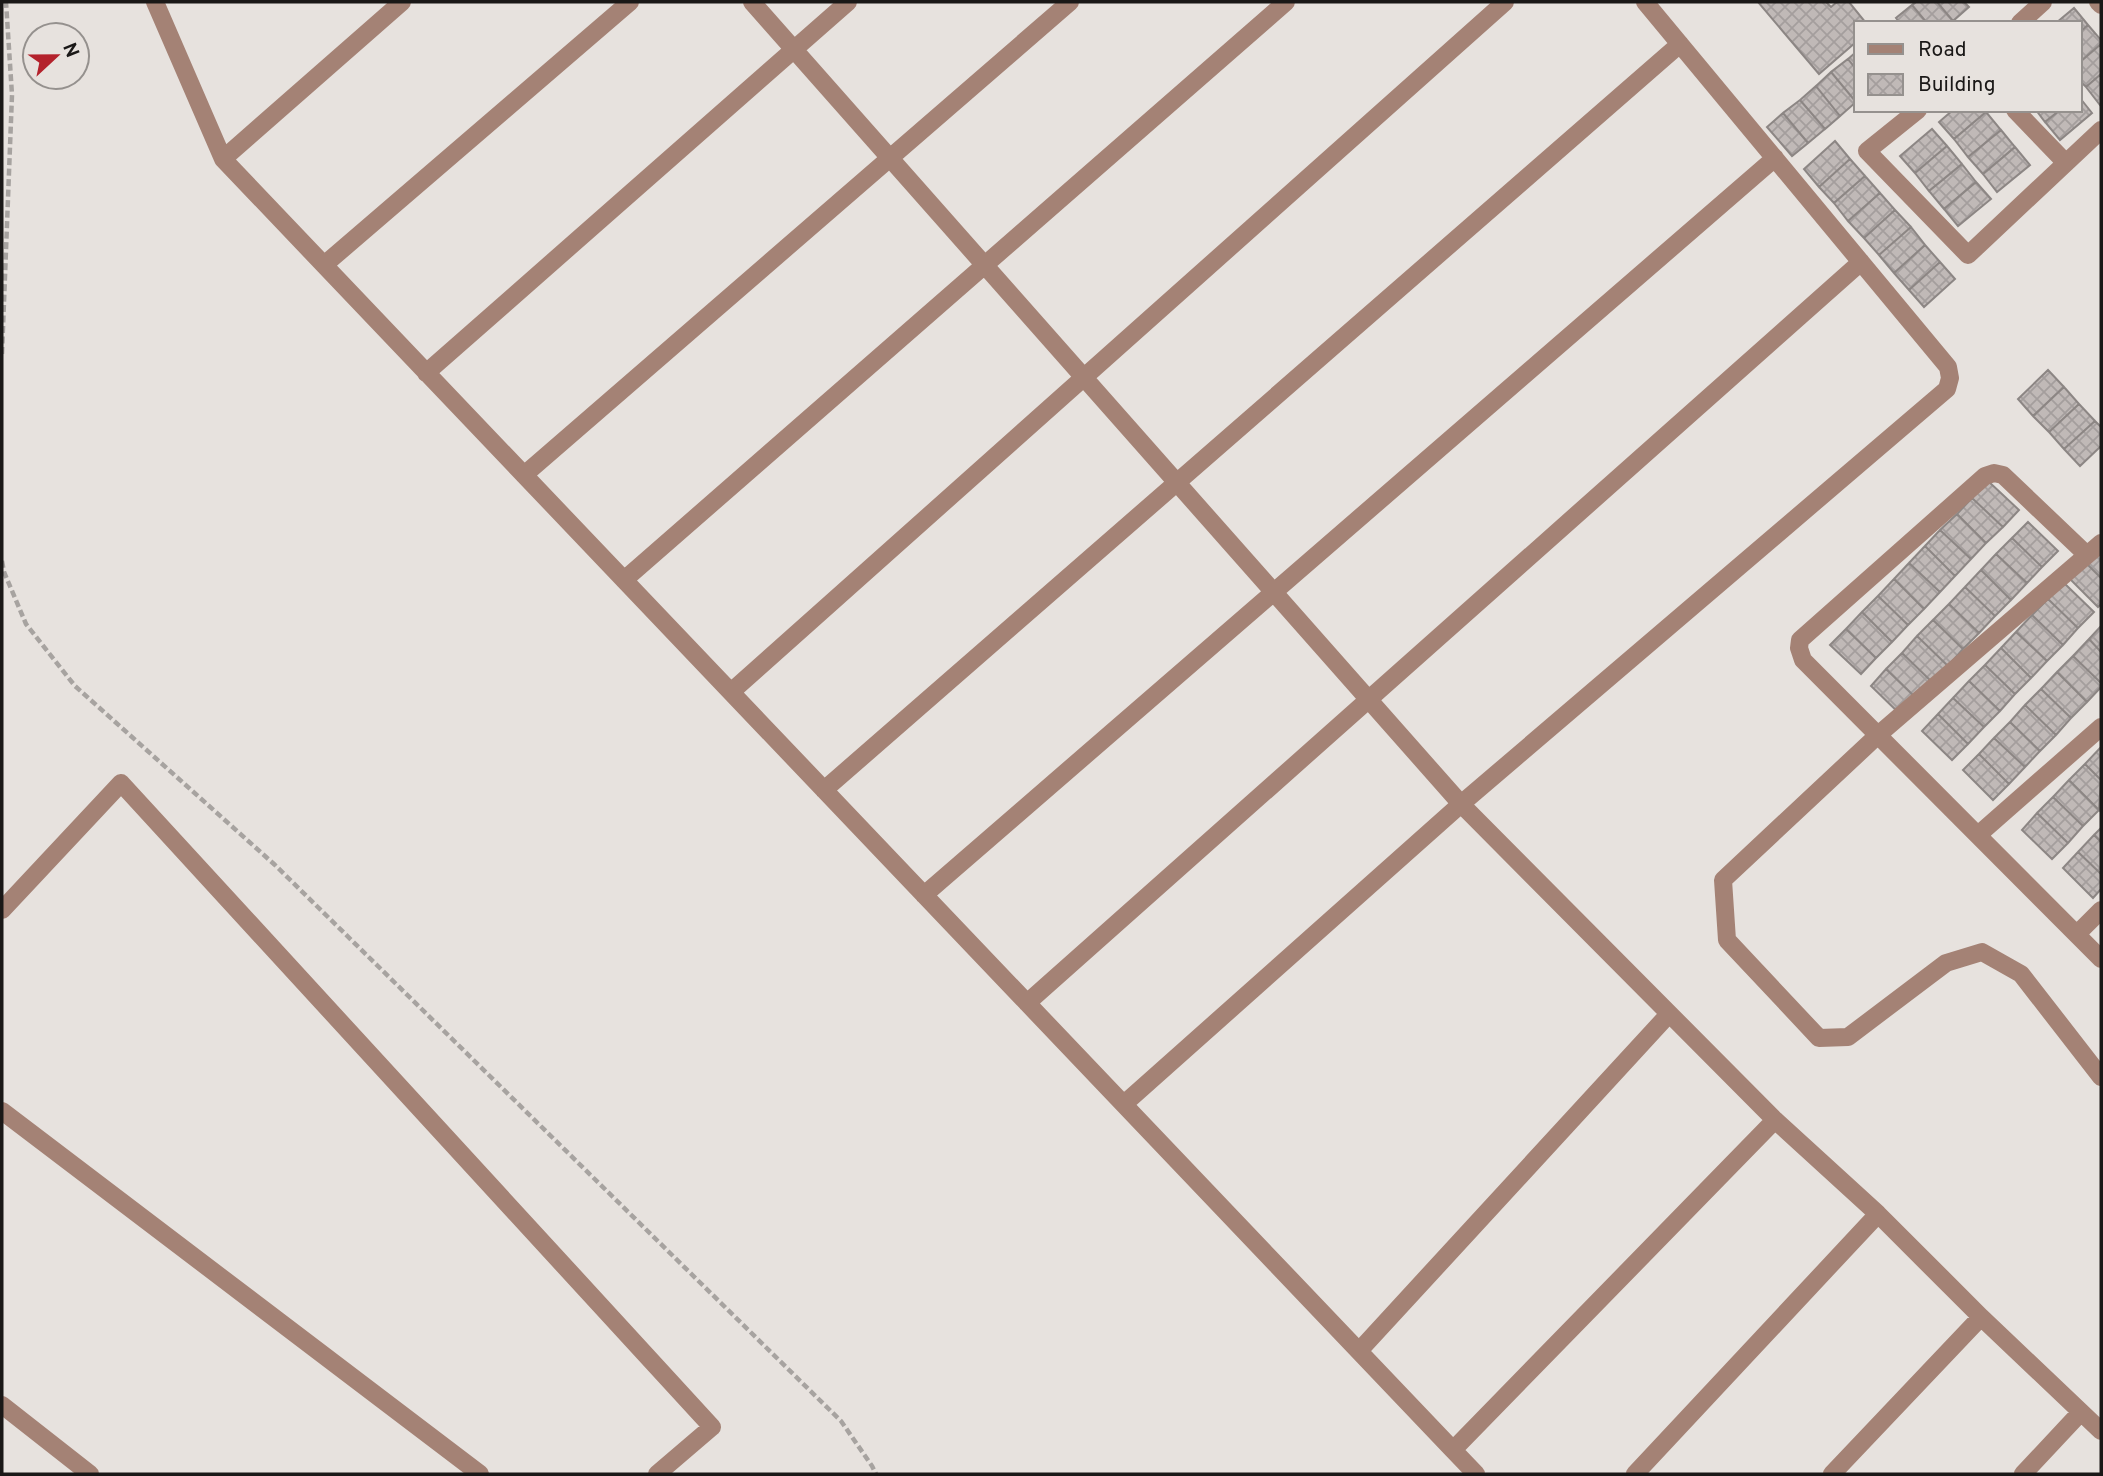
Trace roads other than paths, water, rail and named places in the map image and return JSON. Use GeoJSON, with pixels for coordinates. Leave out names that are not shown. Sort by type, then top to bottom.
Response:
{"type":"FeatureCollection","features":[{"type":"Feature","properties":{"kind":"street"},"geometry":{"type":"LineString","coordinates":[[155,2],[223,159],[1476,1474]]}},
{"type":"Feature","properties":{"kind":"street"},"geometry":{"type":"LineString","coordinates":[[223,159],[402,2]]}},
{"type":"Feature","properties":{"kind":"street"},"geometry":{"type":"LineString","coordinates":[[324,265],[630,2]]}},
{"type":"Feature","properties":{"kind":"street"},"geometry":{"type":"LineString","coordinates":[[752,2],[1461,804],[1775,1120],[1878,1214],[2101,1431]]}},
{"type":"Feature","properties":{"kind":"street"},"geometry":{"type":"LineString","coordinates":[[426,373],[848,2]]}},
{"type":"Feature","properties":{"kind":"street"},"geometry":{"type":"LineString","coordinates":[[524,475],[1070,2]]}},
{"type":"Feature","properties":{"kind":"street"},"geometry":{"type":"LineString","coordinates":[[624,580],[1286,2]]}},
{"type":"Feature","properties":{"kind":"street"},"geometry":{"type":"LineString","coordinates":[[731,692],[1505,2]]}},
{"type":"Feature","properties":{"kind":"street"},"geometry":{"type":"LineString","coordinates":[[1124,1104],[1461,804],[1947,389],[1950,377],[1948,367],[1645,2]]}},
{"type":"Feature","properties":{"kind":"street"},"geometry":{"type":"LineString","coordinates":[[2022,21],[2043,2]]}},
{"type":"Feature","properties":{"kind":"street"},"geometry":{"type":"LineString","coordinates":[[824,790],[1680,44]]}},
{"type":"Feature","properties":{"kind":"street"},"geometry":{"type":"LineString","coordinates":[[1916,112],[1867,151],[1968,254],[2101,130]]}},
{"type":"Feature","properties":{"kind":"street"},"geometry":{"type":"LineString","coordinates":[[2017,112],[2066,163]]}},
{"type":"Feature","properties":{"kind":"street"},"geometry":{"type":"LineString","coordinates":[[924,895],[1775,158]]}},
{"type":"Feature","properties":{"kind":"street"},"geometry":{"type":"LineString","coordinates":[[1027,1003],[1861,262]]}},
{"type":"Feature","properties":{"kind":"street"},"geometry":{"type":"LineString","coordinates":[[2087,555],[2003,475],[1994,473],[1985,476],[1800,639],[1799,648],[1803,660],[2101,959]]}},
{"type":"Feature","properties":{"kind":"street"},"geometry":{"type":"LineString","coordinates":[[2101,543],[1878,735],[1723,880],[1727,940],[1819,1038],[1847,1037],[1946,964],[1982,952],[2021,974],[2101,1077]]}},
{"type":"Feature","properties":{"kind":"street"},"geometry":{"type":"LineString","coordinates":[[1978,835],[2101,727]]}},
{"type":"Feature","properties":{"kind":"street"},"geometry":{"type":"LineString","coordinates":[[2,910],[121,783],[712,1427],[657,1474]]}},
{"type":"Feature","properties":{"kind":"street"},"geometry":{"type":"LineString","coordinates":[[2077,934],[2101,910]]}},
{"type":"Feature","properties":{"kind":"street"},"geometry":{"type":"LineString","coordinates":[[1359,1351],[1670,1014]]}},
{"type":"Feature","properties":{"kind":"street"},"geometry":{"type":"LineString","coordinates":[[2,1111],[480,1474]]}},
{"type":"Feature","properties":{"kind":"street"},"geometry":{"type":"LineString","coordinates":[[1453,1450],[1775,1120]]}},
{"type":"Feature","properties":{"kind":"street"},"geometry":{"type":"LineString","coordinates":[[1636,1474],[1878,1214]]}},
{"type":"Feature","properties":{"kind":"street"},"geometry":{"type":"LineString","coordinates":[[1832,1474],[1981,1317]]}},
{"type":"Feature","properties":{"kind":"street"},"geometry":{"type":"LineString","coordinates":[[2,1405],[90,1474]]}},
{"type":"Feature","properties":{"kind":"street"},"geometry":{"type":"LineString","coordinates":[[2023,1474],[2081,1412]]}}]}
